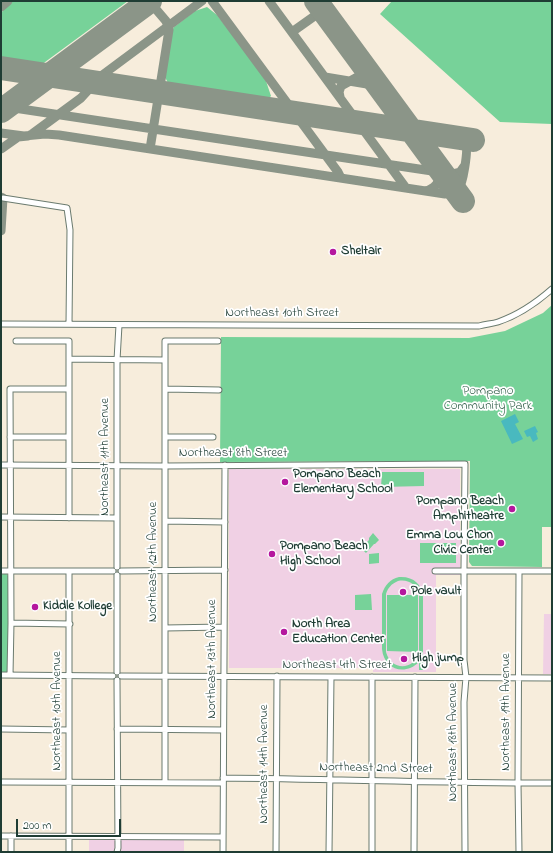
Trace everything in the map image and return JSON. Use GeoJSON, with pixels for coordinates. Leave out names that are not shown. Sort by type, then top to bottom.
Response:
{"type":"FeatureCollection","features":[{"type":"Feature","properties":{"kind":"street"},"geometry":{"type":"LineString","coordinates":[[3,198],[67,208],[70,230],[69,324]]}},
{"type":"Feature","properties":{"kind":"street","name":"Northeast 10th Street"},"geometry":{"type":"LineString","coordinates":[[1,324],[479,326],[497,322],[519,313],[538,301],[552,289]]}},
{"type":"Feature","properties":{"kind":"street","name":"Northeast 11th Avenue"},"geometry":{"type":"LineString","coordinates":[[116,324],[115,339],[118,347],[117,675]]}},
{"type":"Feature","properties":{"kind":"street"},"geometry":{"type":"LineString","coordinates":[[16,342],[69,341],[69,518]]}},
{"type":"Feature","properties":{"kind":"street","name":"Northeast 12th Avenue"},"geometry":{"type":"LineString","coordinates":[[165,782],[165,341],[218,341]]}},
{"type":"Feature","properties":{"kind":"street"},"geometry":{"type":"LineString","coordinates":[[69,359],[165,360]]}},
{"type":"Feature","properties":{"kind":"street"},"geometry":{"type":"LineString","coordinates":[[10,675],[10,389],[69,389]]}},
{"type":"Feature","properties":{"kind":"street"},"geometry":{"type":"LineString","coordinates":[[165,389],[219,390]]}},
{"type":"Feature","properties":{"kind":"street"},"geometry":{"type":"LineString","coordinates":[[10,437],[69,437]]}},
{"type":"Feature","properties":{"kind":"street"},"geometry":{"type":"LineString","coordinates":[[165,437],[213,437]]}},
{"type":"Feature","properties":{"kind":"street","name":"Northeast 8th Street"},"geometry":{"type":"LineString","coordinates":[[1,465],[165,466],[465,464]]}},
{"type":"Feature","properties":{"kind":"street","name":"Northeast 18th Avenue"},"geometry":{"type":"LineString","coordinates":[[465,464],[465,852]]}},
{"type":"Feature","properties":{"kind":"street","name":"Northeast 13th Avenue"},"geometry":{"type":"LineString","coordinates":[[223,852],[225,465]]}},
{"type":"Feature","properties":{"kind":"street"},"geometry":{"type":"LineString","coordinates":[[1,518],[117,518]]}},
{"type":"Feature","properties":{"kind":"street"},"geometry":{"type":"LineString","coordinates":[[165,521],[225,522]]}},
{"type":"Feature","properties":{"kind":"street"},"geometry":{"type":"LineString","coordinates":[[1,571],[225,570]]}},
{"type":"Feature","properties":{"kind":"street","name":"Northeast 10th Avenue"},"geometry":{"type":"LineString","coordinates":[[69,571],[69,852]]}},
{"type":"Feature","properties":{"kind":"street"},"geometry":{"type":"LineString","coordinates":[[435,571],[552,571]]}},
{"type":"Feature","properties":{"kind":"street","name":"Northeast 19th Avenue"},"geometry":{"type":"LineString","coordinates":[[519,571],[519,852]]}},
{"type":"Feature","properties":{"kind":"street"},"geometry":{"type":"LineString","coordinates":[[11,623],[70,624]]}},
{"type":"Feature","properties":{"kind":"street"},"geometry":{"type":"LineString","coordinates":[[165,628],[224,627]]}},
{"type":"Feature","properties":{"kind":"street","name":"Northeast 4th Street"},"geometry":{"type":"LineString","coordinates":[[1,675],[552,678]]}},
{"type":"Feature","properties":{"kind":"street"},"geometry":{"type":"LineString","coordinates":[[117,675],[114,679],[117,680],[117,814],[115,818],[115,848],[117,852]]}},
{"type":"Feature","properties":{"kind":"street","name":"Northeast 14th Avenue"},"geometry":{"type":"LineString","coordinates":[[276,852],[277,676]]}},
{"type":"Feature","properties":{"kind":"street"},"geometry":{"type":"LineString","coordinates":[[329,852],[330,677]]}},
{"type":"Feature","properties":{"kind":"street"},"geometry":{"type":"LineString","coordinates":[[372,677],[372,852]]}},
{"type":"Feature","properties":{"kind":"street"},"geometry":{"type":"LineString","coordinates":[[414,852],[415,677]]}},
{"type":"Feature","properties":{"kind":"street"},"geometry":{"type":"LineString","coordinates":[[1,729],[69,730]]}},
{"type":"Feature","properties":{"kind":"street"},"geometry":{"type":"LineString","coordinates":[[117,729],[223,730]]}},
{"type":"Feature","properties":{"kind":"street","name":"Northeast 2nd Street"},"geometry":{"type":"LineString","coordinates":[[1,782],[165,782],[276,778],[464,783],[552,783]]}},
{"type":"Feature","properties":{"kind":"street"},"geometry":{"type":"LineString","coordinates":[[1,836],[223,837]]}},
{"type":"Feature","properties":{"kind":"street"},"geometry":{"type":"LineString","coordinates":[[11,836],[11,852]]}},
{"type":"Feature","properties":{"kind":"shaded area"},"geometry":{"type":"Polygon","coordinates":[[[229,469],[460,469],[460,575],[436,575],[436,672],[373,672],[373,668],[229,668],[229,469]]]}},
{"type":"Feature","properties":{"kind":"shaded area"},"geometry":{"type":"Polygon","coordinates":[[[544,614],[552,614],[552,674],[543,674],[544,614]]]}},
{"type":"Feature","properties":{"kind":"shaded area"},"geometry":{"type":"Polygon","coordinates":[[[89,840],[184,840],[184,852],[89,852],[89,840]]]}},
{"type":"Feature","properties":{"kind":"green space"},"geometry":{"type":"Polygon","coordinates":[[[13,1],[128,1],[41,65],[1,59],[1,14],[3,10],[13,1]]]}},
{"type":"Feature","properties":{"kind":"green space"},"geometry":{"type":"Polygon","coordinates":[[[392,1],[552,1],[552,124],[500,122],[380,14],[392,1]]]}},
{"type":"Feature","properties":{"kind":"green space"},"geometry":{"type":"Polygon","coordinates":[[[207,7],[217,15],[266,81],[271,96],[268,99],[168,83],[165,77],[172,30],[195,11],[207,7]]]}},
{"type":"Feature","properties":{"kind":"green space","name":"Pompano Community Park"},"geometry":{"type":"Polygon","coordinates":[[[552,305],[552,527],[542,527],[542,567],[472,566],[469,562],[470,461],[220,462],[221,337],[469,338],[505,331],[543,313],[552,305]]]}},
{"type":"Feature","properties":{"kind":"green space"},"geometry":{"type":"Polygon","coordinates":[[[382,472],[424,472],[424,486],[381,487],[382,472]]]}},
{"type":"Feature","properties":{"kind":"green space"},"geometry":{"type":"Polygon","coordinates":[[[373,533],[379,540],[366,553],[361,548],[369,540],[373,533]]]}},
{"type":"Feature","properties":{"kind":"green space"},"geometry":{"type":"Polygon","coordinates":[[[420,543],[456,543],[456,563],[420,563],[420,543]]]}},
{"type":"Feature","properties":{"kind":"green space"},"geometry":{"type":"Polygon","coordinates":[[[379,553],[379,563],[369,564],[369,554],[379,553]]]}},
{"type":"Feature","properties":{"kind":"green space"},"geometry":{"type":"Polygon","coordinates":[[[1,573],[6,573],[8,576],[8,671],[4,673],[1,673],[1,573]]]}},
{"type":"Feature","properties":{"kind":"green space"},"geometry":{"type":"Polygon","coordinates":[[[399,577],[412,579],[421,588],[423,597],[423,670],[419,670],[419,662],[408,669],[396,669],[387,662],[382,649],[382,594],[388,583],[399,577]],[[398,581],[392,585],[386,594],[386,652],[393,663],[402,666],[412,663],[419,652],[419,594],[414,585],[398,581]]]}},
{"type":"Feature","properties":{"kind":"green space"},"geometry":{"type":"Polygon","coordinates":[[[371,594],[372,610],[355,610],[355,595],[371,594]]]}},
{"type":"Feature","properties":{"kind":"green space"},"geometry":{"type":"Polygon","coordinates":[[[387,595],[418,595],[418,652],[387,651],[387,595]]]}},
{"type":"Feature","properties":{"kind":"water"},"geometry":{"type":"Polygon","coordinates":[[[515,414],[519,422],[515,424],[523,439],[512,444],[501,421],[515,414]]]}},
{"type":"Feature","properties":{"kind":"water"},"geometry":{"type":"Polygon","coordinates":[[[535,426],[538,432],[536,433],[538,439],[533,442],[530,436],[527,437],[524,431],[535,426]]]}},
{"type":"Feature","properties":{"kind":"taxiway"},"geometry":{"type":"LineString","coordinates":[[1,7],[8,1]]}},
{"type":"Feature","properties":{"kind":"taxiway"},"geometry":{"type":"LineString","coordinates":[[149,1],[166,21],[169,30],[150,149]]}},
{"type":"Feature","properties":{"kind":"taxiway"},"geometry":{"type":"LineString","coordinates":[[1,149],[18,137],[32,134],[81,98],[101,76],[202,1]]}},
{"type":"Feature","properties":{"kind":"taxiway"},"geometry":{"type":"LineString","coordinates":[[212,1],[341,178]]}},
{"type":"Feature","properties":{"kind":"taxiway"},"geometry":{"type":"LineString","coordinates":[[269,1],[406,188]]}},
{"type":"Feature","properties":{"kind":"taxiway"},"geometry":{"type":"LineString","coordinates":[[292,32],[323,10]]}},
{"type":"Feature","properties":{"kind":"taxiway"},"geometry":{"type":"LineString","coordinates":[[340,97],[339,92],[341,86],[361,75],[362,63]]}},
{"type":"Feature","properties":{"kind":"taxiway"},"geometry":{"type":"LineString","coordinates":[[325,77],[379,86]]}},
{"type":"Feature","properties":{"kind":"taxiway"},"geometry":{"type":"LineString","coordinates":[[1,106],[452,174],[460,172],[465,165]]}},
{"type":"Feature","properties":{"kind":"taxiway"},"geometry":{"type":"LineString","coordinates":[[1,133],[24,136],[45,134],[59,135],[445,194],[452,193],[459,188],[464,174],[466,146],[464,141],[457,137]]}},
{"type":"Feature","properties":{"kind":"taxiway"},"geometry":{"type":"LineString","coordinates":[[425,191],[436,185],[442,173]]}},
{"type":"Feature","properties":{"kind":"taxiway"},"geometry":{"type":"LineString","coordinates":[[1,197],[3,198],[1,231]]}},
{"type":"Feature","properties":{"kind":"runway"},"geometry":{"type":"LineString","coordinates":[[1,111],[150,1]]}},
{"type":"Feature","properties":{"kind":"runway"},"geometry":{"type":"LineString","coordinates":[[316,1],[463,201]]}},
{"type":"Feature","properties":{"kind":"runway"},"geometry":{"type":"LineString","coordinates":[[1,68],[473,140]]}},
{"type":"Feature","properties":{"kind":"place","name":"Sheltair"},"geometry":{"type":"Point","coordinates":[333,252]}},
{"type":"Feature","properties":{"kind":"place","name":"Pompano Beach Elementary School"},"geometry":{"type":"Point","coordinates":[285,482]}},
{"type":"Feature","properties":{"kind":"place","name":"Pompano Beach Amphitheatre"},"geometry":{"type":"Point","coordinates":[512,509]}},
{"type":"Feature","properties":{"kind":"place","name":"Emma Lou Chon Civic Center"},"geometry":{"type":"Point","coordinates":[501,543]}},
{"type":"Feature","properties":{"kind":"place","name":"Pompano Beach High School"},"geometry":{"type":"Point","coordinates":[272,554]}},
{"type":"Feature","properties":{"kind":"place","name":"Pole vault"},"geometry":{"type":"Point","coordinates":[403,592]}},
{"type":"Feature","properties":{"kind":"place","name":"Kiddle Kollege"},"geometry":{"type":"Point","coordinates":[35,607]}},
{"type":"Feature","properties":{"kind":"place","name":"North Area Education Center"},"geometry":{"type":"Point","coordinates":[284,632]}},
{"type":"Feature","properties":{"kind":"place","name":"High jump"},"geometry":{"type":"Point","coordinates":[404,659]}}]}
